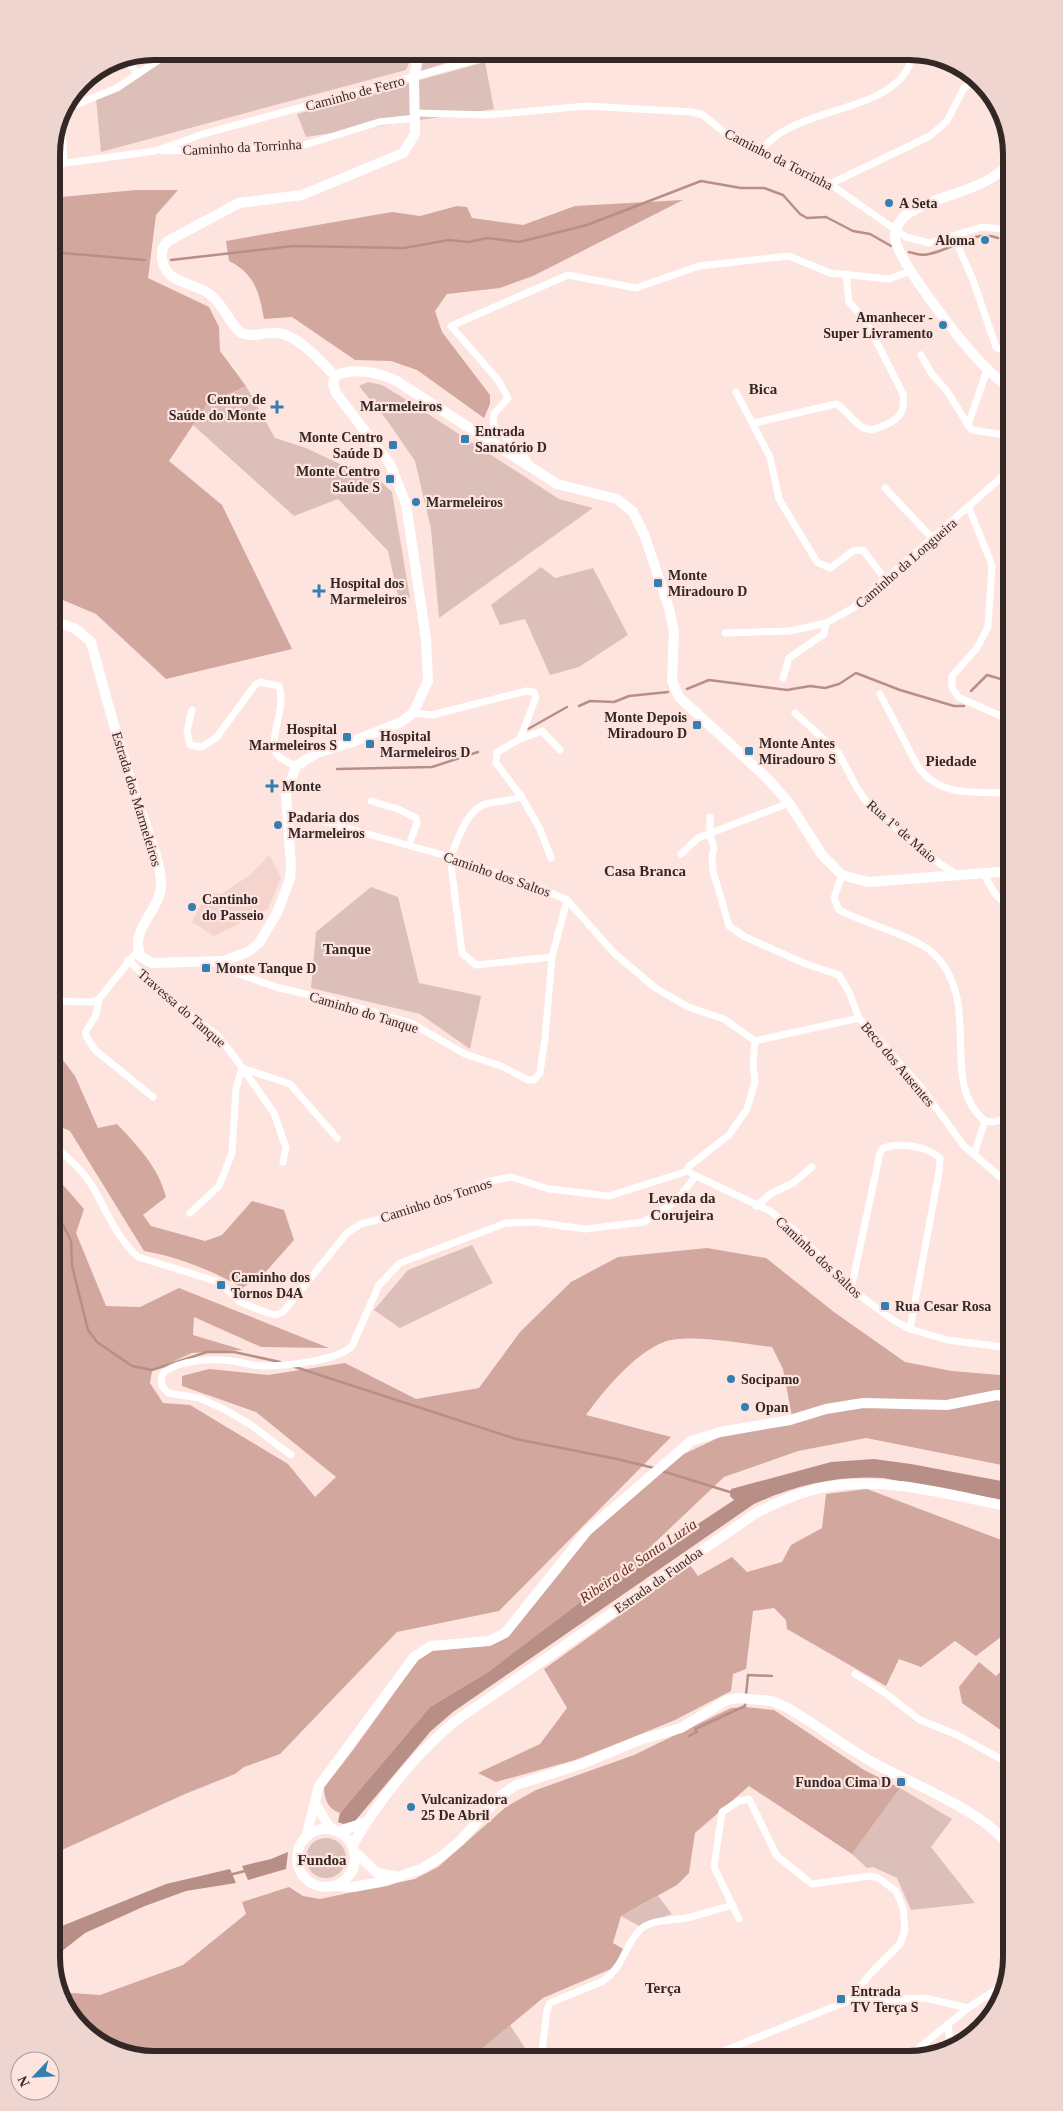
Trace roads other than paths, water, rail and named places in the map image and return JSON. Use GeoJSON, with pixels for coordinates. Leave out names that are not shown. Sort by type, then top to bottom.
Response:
{"type":"FeatureCollection","features":[{"type":"Feature","properties":{"kind":"main road"},"geometry":{"type":"LineString","coordinates":[[138,950],[141,957],[152,963],[224,961],[248,952],[266,935],[290,879],[291,865],[286,790],[296,766],[317,753],[386,729],[413,713],[428,681],[428,660],[406,504],[390,464],[336,393],[335,376],[305,346],[277,332],[246,336],[240,333],[215,298],[208,293],[176,280],[167,271],[163,263],[162,248],[168,241],[239,203],[302,195],[398,157],[412,142],[416,116],[414,77],[417,60]]}},
{"type":"Feature","properties":{"kind":"main road"},"geometry":{"type":"LineString","coordinates":[[1003,169],[991,180],[910,213],[904,217],[896,231],[897,245],[910,271],[965,346],[987,370],[1003,383]]}},
{"type":"Feature","properties":{"kind":"main road"},"geometry":{"type":"LineString","coordinates":[[335,376],[347,372],[372,372],[395,380],[536,472],[573,490],[617,499],[633,512],[644,534],[669,608],[674,635],[672,681],[679,697],[711,729],[756,766],[790,803],[822,855],[842,876],[868,882],[1003,872]]}},
{"type":"Feature","properties":{"kind":"main road","name":"Estrada dos Marmeleiros"},"geometry":{"type":"LineString","coordinates":[[60,623],[76,628],[91,642],[127,769],[158,866],[161,884],[158,900],[138,933],[138,950]]}},
{"type":"Feature","properties":{"kind":"main road"},"geometry":{"type":"LineString","coordinates":[[306,1837],[319,1786],[397,1677],[420,1651],[430,1646],[489,1641],[505,1633],[587,1531],[682,1447],[702,1436],[790,1420],[826,1409],[862,1403],[956,1404],[996,1395],[1003,1396]]}},
{"type":"Feature","properties":{"kind":"main road","name":"Estrada da Fundoa"},"geometry":{"type":"LineString","coordinates":[[353,1848],[366,1822],[427,1744],[454,1722],[756,1513],[807,1492],[831,1486],[861,1483],[912,1488],[1003,1506]]}},
{"type":"Feature","properties":{"kind":"main road"},"geometry":{"type":"LineString","coordinates":[[366,1822],[335,1831],[316,1830],[306,1837],[298,1848],[298,1867],[303,1877],[311,1884],[320,1887],[353,1887],[403,1876],[438,1859],[460,1841],[499,1797],[516,1785],[582,1764],[640,1740],[681,1728],[732,1698],[772,1701],[786,1707],[871,1762],[987,1823],[1003,1838]]}},
{"type":"Feature","properties":{"kind":"main road"},"geometry":{"type":"LineString","coordinates":[[315,1802],[335,1831],[377,1873],[403,1876]]}},
{"type":"Feature","properties":{"kind":"main road"},"geometry":{"type":"LineString","coordinates":[[335,1886],[344,1881],[351,1872],[355,1862],[353,1848]]}},
{"type":"Feature","properties":{"kind":"street"},"geometry":{"type":"LineString","coordinates":[[73,107],[117,88],[159,60]]}},
{"type":"Feature","properties":{"kind":"street","name":"Caminho de Ferro"},"geometry":{"type":"LineString","coordinates":[[61,165],[155,151],[203,134],[475,60]]}},
{"type":"Feature","properties":{"kind":"street"},"geometry":{"type":"LineString","coordinates":[[760,153],[771,139],[784,131],[857,103],[895,85],[906,72],[910,60]]}},
{"type":"Feature","properties":{"kind":"street"},"geometry":{"type":"LineString","coordinates":[[129,64],[138,74]]}},
{"type":"Feature","properties":{"kind":"street"},"geometry":{"type":"LineString","coordinates":[[830,184],[930,136],[947,121],[964,88],[971,83]]}},
{"type":"Feature","properties":{"kind":"street","name":"Caminho da Torrinha"},"geometry":{"type":"LineString","coordinates":[[155,151],[301,146],[379,122],[416,116],[489,115],[586,106],[692,112],[703,115],[729,136],[760,153],[830,184],[906,237],[930,243],[982,227],[1003,229]]}},
{"type":"Feature","properties":{"kind":"street"},"geometry":{"type":"LineString","coordinates":[[203,134],[208,139],[206,148]]}},
{"type":"Feature","properties":{"kind":"street"},"geometry":{"type":"LineString","coordinates":[[61,165],[64,160],[62,135]]}},
{"type":"Feature","properties":{"kind":"street"},"geometry":{"type":"LineString","coordinates":[[954,237],[973,280],[996,347],[1003,350]]}},
{"type":"Feature","properties":{"kind":"street"},"geometry":{"type":"LineString","coordinates":[[536,472],[522,453],[493,425],[494,414],[508,398],[498,380],[452,326],[568,276],[636,288],[699,266],[789,256],[830,272],[846,274],[890,279],[910,271]]}},
{"type":"Feature","properties":{"kind":"street"},"geometry":{"type":"LineString","coordinates":[[754,423],[836,404],[863,428],[871,430],[893,423],[900,418],[905,404],[903,394],[866,321],[849,302],[846,274]]}},
{"type":"Feature","properties":{"kind":"street"},"geometry":{"type":"LineString","coordinates":[[921,355],[931,373],[947,391],[972,430],[1003,435]]}},
{"type":"Feature","properties":{"kind":"street"},"geometry":{"type":"LineString","coordinates":[[968,425],[987,370]]}},
{"type":"Feature","properties":{"kind":"street"},"geometry":{"type":"LineString","coordinates":[[736,392],[754,423],[770,457],[779,499],[817,562],[830,568],[853,551],[863,550],[885,579]]}},
{"type":"Feature","properties":{"kind":"street","name":"Caminho da Longueira"},"geometry":{"type":"LineString","coordinates":[[725,633],[790,631],[826,623],[853,608],[1003,476]]}},
{"type":"Feature","properties":{"kind":"street"},"geometry":{"type":"LineString","coordinates":[[886,488],[932,538]]}},
{"type":"Feature","properties":{"kind":"street"},"geometry":{"type":"LineString","coordinates":[[969,508],[992,565],[988,627],[977,648],[952,676],[952,687],[958,697],[1003,718]]}},
{"type":"Feature","properties":{"kind":"street"},"geometry":{"type":"LineString","coordinates":[[783,678],[789,658],[824,634],[826,623]]}},
{"type":"Feature","properties":{"kind":"street"},"geometry":{"type":"LineString","coordinates":[[192,710],[187,731],[189,746],[197,747],[208,744],[216,738],[255,685],[260,682],[273,683],[279,686],[282,702],[274,745],[280,758],[296,766]]}},
{"type":"Feature","properties":{"kind":"street"},"geometry":{"type":"LineString","coordinates":[[413,713],[432,715],[526,691],[534,692],[536,697],[520,739]]}},
{"type":"Feature","properties":{"kind":"street"},"geometry":{"type":"LineString","coordinates":[[880,694],[922,774],[931,782],[957,792],[1003,793]]}},
{"type":"Feature","properties":{"kind":"street","name":"Rua 1º de Maio"},"geometry":{"type":"LineString","coordinates":[[795,713],[838,752],[856,788],[868,804],[930,857],[957,876]]}},
{"type":"Feature","properties":{"kind":"street"},"geometry":{"type":"LineString","coordinates":[[552,858],[540,829],[521,796],[496,762],[496,756],[497,752],[520,739],[542,731],[560,750]]}},
{"type":"Feature","properties":{"kind":"street"},"geometry":{"type":"LineString","coordinates":[[521,796],[508,802],[484,805],[473,812],[450,857],[462,952],[476,965],[552,957],[567,900]]}},
{"type":"Feature","properties":{"kind":"street"},"geometry":{"type":"LineString","coordinates":[[371,801],[398,809],[416,818],[417,823],[409,844]]}},
{"type":"Feature","properties":{"kind":"street"},"geometry":{"type":"LineString","coordinates":[[680,854],[698,838],[790,803]]}},
{"type":"Feature","properties":{"kind":"street","name":"Caminho dos Saltos"},"geometry":{"type":"LineString","coordinates":[[286,811],[409,844],[540,888],[567,900],[614,953],[654,988],[688,1007],[724,1019],[755,1041]]}},
{"type":"Feature","properties":{"kind":"street"},"geometry":{"type":"LineString","coordinates":[[710,817],[710,835],[714,848],[712,857],[716,885],[729,926],[745,937],[806,964],[836,972],[849,992],[859,1018]]}},
{"type":"Feature","properties":{"kind":"street"},"geometry":{"type":"LineString","coordinates":[[983,873],[996,895],[1003,902]]}},
{"type":"Feature","properties":{"kind":"street"},"geometry":{"type":"LineString","coordinates":[[842,876],[834,898],[839,910],[931,951],[950,976],[956,989],[959,1005],[963,1089],[971,1106],[985,1121],[994,1122],[1003,1119]]}},
{"type":"Feature","properties":{"kind":"street"},"geometry":{"type":"LineString","coordinates":[[138,950],[128,960],[99,999],[96,1015],[86,1031],[88,1043],[153,1097]]}},
{"type":"Feature","properties":{"kind":"street","name":"Caminho do Tanque"},"geometry":{"type":"LineString","coordinates":[[213,961],[228,970],[276,987],[344,1002],[411,1022],[465,1054],[501,1066],[528,1080],[538,1077],[545,1038],[552,957]]}},
{"type":"Feature","properties":{"kind":"street","name":"Travessa do Tanque"},"geometry":{"type":"LineString","coordinates":[[128,960],[167,996],[218,1036],[274,1113],[286,1148],[283,1162]]}},
{"type":"Feature","properties":{"kind":"street"},"geometry":{"type":"LineString","coordinates":[[60,1000],[91,1002],[99,999]]}},
{"type":"Feature","properties":{"kind":"street","name":"Beco dos Ausentes"},"geometry":{"type":"LineString","coordinates":[[755,1041],[859,1018],[924,1091],[964,1146],[1003,1179]]}},
{"type":"Feature","properties":{"kind":"street"},"geometry":{"type":"LineString","coordinates":[[688,1171],[688,1167],[729,1135],[747,1109],[755,1081],[753,1064],[755,1041]]}},
{"type":"Feature","properties":{"kind":"street"},"geometry":{"type":"LineString","coordinates":[[190,1213],[219,1186],[232,1153],[236,1089],[242,1068],[290,1084],[336,1138]]}},
{"type":"Feature","properties":{"kind":"street"},"geometry":{"type":"LineString","coordinates":[[974,1154],[985,1121]]}},
{"type":"Feature","properties":{"kind":"street"},"geometry":{"type":"LineString","coordinates":[[851,1289],[880,1153],[884,1148],[897,1144],[934,1152],[940,1158],[939,1172],[910,1329]]}},
{"type":"Feature","properties":{"kind":"street","name":"Caminho dos Tornos"},"geometry":{"type":"LineString","coordinates":[[60,1151],[74,1163],[93,1188],[103,1209],[130,1250],[138,1257],[219,1282],[240,1302],[276,1315],[283,1312],[347,1233],[361,1224],[414,1211],[490,1181],[511,1177],[549,1188],[609,1196],[688,1171]]}},
{"type":"Feature","properties":{"kind":"street"},"geometry":{"type":"LineString","coordinates":[[756,1206],[772,1192],[793,1182],[812,1167]]}},
{"type":"Feature","properties":{"kind":"street","name":"Caminho dos Saltos"},"geometry":{"type":"LineString","coordinates":[[688,1171],[756,1206],[770,1211],[796,1232],[851,1289],[893,1320],[910,1329],[947,1340],[1003,1347]]}},
{"type":"Feature","properties":{"kind":"street"},"geometry":{"type":"LineString","coordinates":[[291,1455],[251,1425],[224,1409],[199,1398],[168,1393],[162,1386],[161,1378],[168,1369],[190,1363],[230,1360],[262,1366],[331,1359],[347,1351],[352,1346],[379,1285],[391,1270],[409,1259],[506,1223],[534,1222],[586,1229],[644,1222],[676,1202],[696,1176]]}},
{"type":"Feature","properties":{"kind":"street"},"geometry":{"type":"LineString","coordinates":[[855,1674],[885,1693],[920,1720],[957,1735],[1003,1760]]}},
{"type":"Feature","properties":{"kind":"street"},"geometry":{"type":"LineString","coordinates":[[739,1919],[714,1867],[714,1859],[722,1812],[744,1799],[749,1799],[777,1856],[812,1884],[870,1876],[878,1878],[896,1891],[903,1908],[905,1930],[903,1939],[848,2001]]}},
{"type":"Feature","properties":{"kind":"street"},"geometry":{"type":"LineString","coordinates":[[542,2051],[547,2010],[550,2003],[603,1982],[611,1976],[619,1967],[640,1930],[651,1924],[690,1917],[733,1905]]}},
{"type":"Feature","properties":{"kind":"street"},"geometry":{"type":"LineString","coordinates":[[916,2050],[968,2008],[997,1989]]}},
{"type":"Feature","properties":{"kind":"street"},"geometry":{"type":"LineString","coordinates":[[723,2051],[848,2001],[925,1998],[968,2008]]}},
{"type":"Feature","properties":{"kind":"street"},"geometry":{"type":"LineString","coordinates":[[948,2024],[950,2041]]}},
{"type":"Feature","properties":{"kind":"waterway"},"geometry":{"type":"LineString","coordinates":[[171,260],[293,246],[404,248],[449,240],[469,242],[487,238],[519,242],[587,225],[701,181],[741,188],[764,188],[783,195],[800,214],[807,218],[826,217],[853,231],[870,234],[891,246]]}},
{"type":"Feature","properties":{"kind":"waterway"},"geometry":{"type":"LineString","coordinates":[[909,252],[926,255],[980,236],[998,238]]}},
{"type":"Feature","properties":{"kind":"waterway"},"geometry":{"type":"LineString","coordinates":[[60,253],[145,260]]}},
{"type":"Feature","properties":{"kind":"waterway"},"geometry":{"type":"LineString","coordinates":[[687,689],[709,680],[787,690],[810,686],[825,688],[839,684],[856,673],[900,690],[954,706],[964,706]]}},
{"type":"Feature","properties":{"kind":"waterway"},"geometry":{"type":"LineString","coordinates":[[971,691],[987,675],[1003,680]]}},
{"type":"Feature","properties":{"kind":"waterway"},"geometry":{"type":"LineString","coordinates":[[579,706],[590,701],[614,702],[629,696],[668,692]]}},
{"type":"Feature","properties":{"kind":"waterway"},"geometry":{"type":"LineString","coordinates":[[528,729],[567,707]]}},
{"type":"Feature","properties":{"kind":"waterway"},"geometry":{"type":"LineString","coordinates":[[337,769],[432,767],[478,752]]}},
{"type":"Feature","properties":{"kind":"waterway"},"geometry":{"type":"LineString","coordinates":[[60,1219],[71,1241],[72,1266],[88,1330],[97,1342],[132,1366],[152,1370],[207,1352],[234,1352],[280,1362]]}},
{"type":"Feature","properties":{"kind":"waterway"},"geometry":{"type":"LineString","coordinates":[[292,1366],[516,1439],[654,1468]]}},
{"type":"Feature","properties":{"kind":"waterway"},"geometry":{"type":"LineString","coordinates":[[662,1471],[733,1493]]}},
{"type":"Feature","properties":{"kind":"waterway"},"geometry":{"type":"LineString","coordinates":[[746,1695],[748,1675],[772,1676]]}},
{"type":"Feature","properties":{"kind":"waterway"},"geometry":{"type":"LineString","coordinates":[[689,1736],[697,1732],[695,1729],[745,1706],[745,1701]]}},
{"type":"Feature","properties":{"kind":"waterway","name":"Ribeira de Santa Luzia"},"geometry":{"type":"LineString","coordinates":[[229,1875],[245,1871]]}},
{"type":"Feature","properties":{"kind":"place","name":"A Seta"},"geometry":{"type":"Point","coordinates":[889,203]}},
{"type":"Feature","properties":{"kind":"place","name":"Aloma"},"geometry":{"type":"Point","coordinates":[985,240]}},
{"type":"Feature","properties":{"kind":"place","name":"Amanhecer - Super Livramento"},"geometry":{"type":"Point","coordinates":[943,325]}},
{"type":"Feature","properties":{"kind":"place","name":"Centro de Saúde do Monte"},"geometry":{"type":"Point","coordinates":[277,407]}},
{"type":"Feature","properties":{"kind":"place","name":"Entrada Sanatório D"},"geometry":{"type":"Point","coordinates":[465,439]}},
{"type":"Feature","properties":{"kind":"place","name":"Monte Centro Saúde D"},"geometry":{"type":"Point","coordinates":[393,445]}},
{"type":"Feature","properties":{"kind":"place","name":"Monte Centro Saúde S"},"geometry":{"type":"Point","coordinates":[390,479]}},
{"type":"Feature","properties":{"kind":"place","name":"Marmeleiros"},"geometry":{"type":"Point","coordinates":[416,502]}},
{"type":"Feature","properties":{"kind":"place","name":"Monte Miradouro D"},"geometry":{"type":"Point","coordinates":[658,583]}},
{"type":"Feature","properties":{"kind":"place","name":"Hospital dos Marmeleiros"},"geometry":{"type":"Point","coordinates":[319,591]}},
{"type":"Feature","properties":{"kind":"place","name":"Monte Depois Miradouro D"},"geometry":{"type":"Point","coordinates":[697,725]}},
{"type":"Feature","properties":{"kind":"place","name":"Hospital Marmeleiros S"},"geometry":{"type":"Point","coordinates":[347,737]}},
{"type":"Feature","properties":{"kind":"place","name":"Hospital Marmeleiros D"},"geometry":{"type":"Point","coordinates":[370,744]}},
{"type":"Feature","properties":{"kind":"place","name":"Monte Antes Miradouro S"},"geometry":{"type":"Point","coordinates":[749,751]}},
{"type":"Feature","properties":{"kind":"place","name":"Monte"},"geometry":{"type":"Point","coordinates":[272,786]}},
{"type":"Feature","properties":{"kind":"place","name":"Padaria dos Marmeleiros"},"geometry":{"type":"Point","coordinates":[278,825]}},
{"type":"Feature","properties":{"kind":"place","name":"Cantinho do Passeio"},"geometry":{"type":"Point","coordinates":[192,907]}},
{"type":"Feature","properties":{"kind":"place","name":"Monte Tanque D"},"geometry":{"type":"Point","coordinates":[206,968]}},
{"type":"Feature","properties":{"kind":"place","name":"Caminho dos Tornos D4A"},"geometry":{"type":"Point","coordinates":[221,1285]}},
{"type":"Feature","properties":{"kind":"place","name":"Rua Cesar Rosa"},"geometry":{"type":"Point","coordinates":[885,1306]}},
{"type":"Feature","properties":{"kind":"place","name":"Socipamo"},"geometry":{"type":"Point","coordinates":[731,1379]}},
{"type":"Feature","properties":{"kind":"place","name":"Opan"},"geometry":{"type":"Point","coordinates":[745,1407]}},
{"type":"Feature","properties":{"kind":"place","name":"Fundoa Cima D"},"geometry":{"type":"Point","coordinates":[901,1782]}},
{"type":"Feature","properties":{"kind":"place","name":"Vulcanizadora 25 De Abril"},"geometry":{"type":"Point","coordinates":[411,1807]}},
{"type":"Feature","properties":{"kind":"place","name":"Entrada TV Terça S"},"geometry":{"type":"Point","coordinates":[841,1999]}},
{"type":"Feature","properties":{"kind":"district","name":"Bica"},"geometry":{"type":"Point","coordinates":[763,389]}},
{"type":"Feature","properties":{"kind":"district","name":"Marmeleiros"},"geometry":{"type":"Point","coordinates":[401,406]}},
{"type":"Feature","properties":{"kind":"district","name":"Piedade"},"geometry":{"type":"Point","coordinates":[951,761]}},
{"type":"Feature","properties":{"kind":"district","name":"Casa Branca"},"geometry":{"type":"Point","coordinates":[645,871]}},
{"type":"Feature","properties":{"kind":"district","name":"Tanque"},"geometry":{"type":"Point","coordinates":[347,949]}},
{"type":"Feature","properties":{"kind":"district","name":"Levada da Corujeira"},"geometry":{"type":"Point","coordinates":[682,1206]}},
{"type":"Feature","properties":{"kind":"district","name":"Fundoa"},"geometry":{"type":"Point","coordinates":[322,1860]}},
{"type":"Feature","properties":{"kind":"district","name":"Terça"},"geometry":{"type":"Point","coordinates":[663,1988]}}]}
